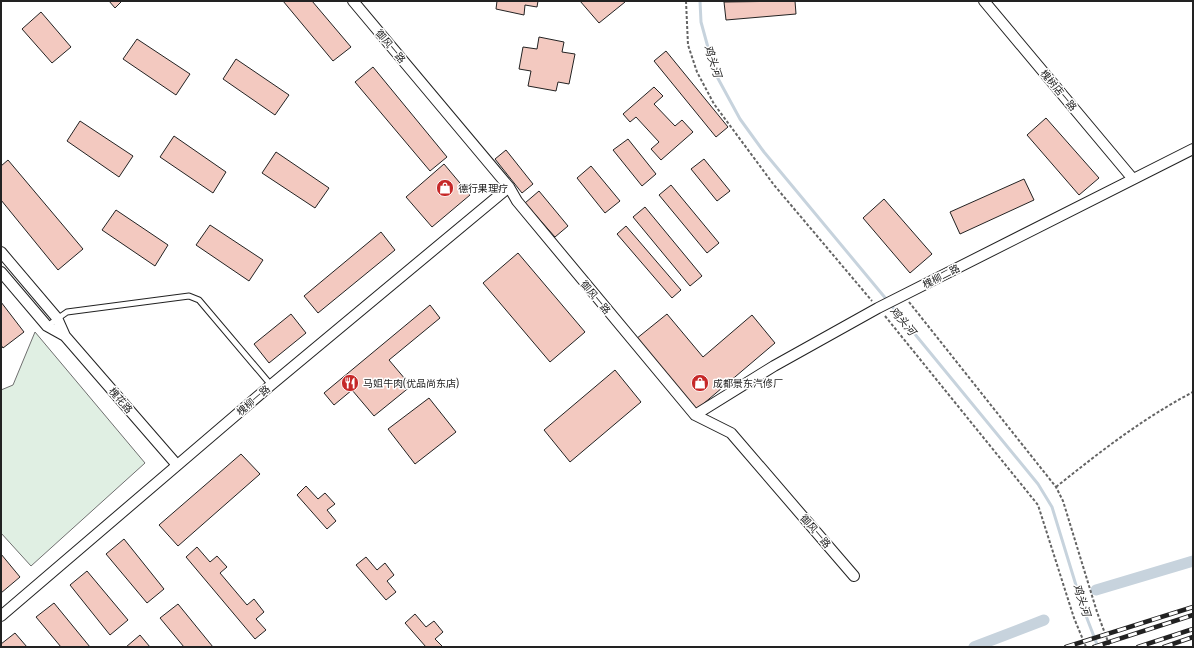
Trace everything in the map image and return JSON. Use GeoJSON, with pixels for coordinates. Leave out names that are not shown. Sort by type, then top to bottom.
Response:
{"type":"FeatureCollection","features":[{"type":"Feature","properties":{"kind":"street","name":"御风一路"},"geometry":{"type":"LineString","coordinates":[[353,1],[509,187],[516,201],[695,414],[731,433],[854,576]]}},
{"type":"Feature","properties":{"kind":"street","name":"槐树店一路"},"geometry":{"type":"LineString","coordinates":[[984,1],[1133,179]]}},
{"type":"Feature","properties":{"kind":"street","name":"槐柳二路"},"geometry":{"type":"LineString","coordinates":[[695,414],[774,366],[878,308],[1193,149]]}},
{"type":"Feature","properties":{"kind":"street","name":"槐柳一路"},"geometry":{"type":"LineString","coordinates":[[1,616],[271,385],[509,187]]}},
{"type":"Feature","properties":{"kind":"street","name":"槐花路"},"geometry":{"type":"LineString","coordinates":[[1,252],[57,318],[65,336],[178,465]]}},
{"type":"Feature","properties":{"kind":"street","name":"槐花路"},"geometry":{"type":"LineString","coordinates":[[1,272],[47,326],[65,336]]}},
{"type":"Feature","properties":{"kind":"lane"},"geometry":{"type":"LineString","coordinates":[[47,326],[67,312],[189,296],[199,300],[271,385]]}},
{"type":"Feature","properties":{"kind":"path"},"geometry":{"type":"LineString","coordinates":[[686,1],[688,45],[697,72],[714,104],[774,185],[878,308],[1038,505],[1074,618],[1086,647]]}},
{"type":"Feature","properties":{"kind":"path"},"geometry":{"type":"LineString","coordinates":[[903,295],[1056,487],[1063,501],[1097,612],[1110,647]]}},
{"type":"Feature","properties":{"kind":"path"},"geometry":{"type":"LineString","coordinates":[[1056,487],[1115,440],[1158,411],[1193,392]]}},
{"type":"Feature","properties":{"kind":"green space"},"geometry":{"type":"Polygon","coordinates":[[[35,332],[145,463],[31,566],[1,533],[1,390],[13,385],[35,332]]]}},
{"type":"Feature","properties":{"kind":"building"},"geometry":{"type":"Polygon","coordinates":[[[109,1],[122,1],[115,8],[109,1]]]}},
{"type":"Feature","properties":{"kind":"building"},"geometry":{"type":"Polygon","coordinates":[[[283,1],[312,1],[351,47],[333,61],[283,1]]]}},
{"type":"Feature","properties":{"kind":"building"},"geometry":{"type":"Polygon","coordinates":[[[497,1],[538,1],[537,7],[525,5],[524,15],[496,9],[497,1]]]}},
{"type":"Feature","properties":{"kind":"building"},"geometry":{"type":"Polygon","coordinates":[[[580,1],[625,1],[625,2],[599,23],[580,1]]]}},
{"type":"Feature","properties":{"kind":"building"},"geometry":{"type":"Polygon","coordinates":[[[795,1],[796,14],[726,20],[724,2],[795,1]]]}},
{"type":"Feature","properties":{"kind":"building"},"geometry":{"type":"Polygon","coordinates":[[[41,12],[71,47],[52,63],[22,29],[41,12]]]}},
{"type":"Feature","properties":{"kind":"building"},"geometry":{"type":"Polygon","coordinates":[[[539,37],[564,42],[562,52],[575,54],[569,84],[558,82],[556,91],[528,86],[531,71],[519,69],[523,47],[537,49],[539,37]]]}},
{"type":"Feature","properties":{"kind":"building"},"geometry":{"type":"Polygon","coordinates":[[[137,39],[190,74],[176,95],[123,59],[137,39]]]}},
{"type":"Feature","properties":{"kind":"building"},"geometry":{"type":"Polygon","coordinates":[[[666,51],[728,127],[716,137],[654,61],[666,51]]]}},
{"type":"Feature","properties":{"kind":"building"},"geometry":{"type":"Polygon","coordinates":[[[236,59],[289,95],[275,115],[223,79],[236,59]]]}},
{"type":"Feature","properties":{"kind":"building"},"geometry":{"type":"Polygon","coordinates":[[[373,67],[447,157],[430,171],[355,82],[373,67]]]}},
{"type":"Feature","properties":{"kind":"building"},"geometry":{"type":"Polygon","coordinates":[[[654,87],[663,96],[654,104],[675,126],[682,120],[693,132],[661,160],[651,149],[659,142],[636,117],[630,122],[623,114],[654,87]]]}},
{"type":"Feature","properties":{"kind":"building"},"geometry":{"type":"Polygon","coordinates":[[[1046,118],[1099,178],[1079,195],[1027,135],[1046,118]]]}},
{"type":"Feature","properties":{"kind":"building"},"geometry":{"type":"Polygon","coordinates":[[[80,121],[133,156],[119,177],[67,141],[80,121]]]}},
{"type":"Feature","properties":{"kind":"building"},"geometry":{"type":"Polygon","coordinates":[[[174,136],[226,172],[213,193],[160,157],[174,136]]]}},
{"type":"Feature","properties":{"kind":"building"},"geometry":{"type":"Polygon","coordinates":[[[628,139],[656,174],[642,186],[613,150],[628,139]]]}},
{"type":"Feature","properties":{"kind":"building"},"geometry":{"type":"Polygon","coordinates":[[[506,150],[533,184],[522,193],[495,159],[506,150]]]}},
{"type":"Feature","properties":{"kind":"building"},"geometry":{"type":"Polygon","coordinates":[[[276,152],[329,188],[315,208],[262,173],[276,152]]]}},
{"type":"Feature","properties":{"kind":"building"},"geometry":{"type":"Polygon","coordinates":[[[704,159],[730,191],[717,201],[691,169],[704,159]]]}},
{"type":"Feature","properties":{"kind":"building"},"geometry":{"type":"Polygon","coordinates":[[[8,160],[83,249],[58,270],[1,200],[1,166],[8,160]]]}},
{"type":"Feature","properties":{"kind":"building"},"geometry":{"type":"Polygon","coordinates":[[[444,164],[470,195],[432,227],[406,197],[444,164]]]}},
{"type":"Feature","properties":{"kind":"building"},"geometry":{"type":"Polygon","coordinates":[[[591,166],[620,201],[605,213],[577,178],[591,166]]]}},
{"type":"Feature","properties":{"kind":"building"},"geometry":{"type":"Polygon","coordinates":[[[1024,179],[1034,200],[960,234],[950,212],[1024,179]]]}},
{"type":"Feature","properties":{"kind":"building"},"geometry":{"type":"Polygon","coordinates":[[[671,185],[719,243],[707,253],[659,195],[671,185]]]}},
{"type":"Feature","properties":{"kind":"building"},"geometry":{"type":"Polygon","coordinates":[[[539,191],[568,226],[555,237],[525,203],[539,191]]]}},
{"type":"Feature","properties":{"kind":"building"},"geometry":{"type":"Polygon","coordinates":[[[884,199],[932,254],[910,273],[863,218],[884,199]]]}},
{"type":"Feature","properties":{"kind":"building"},"geometry":{"type":"Polygon","coordinates":[[[645,207],[702,276],[690,286],[633,217],[645,207]]]}},
{"type":"Feature","properties":{"kind":"building"},"geometry":{"type":"Polygon","coordinates":[[[116,210],[168,245],[155,266],[102,230],[116,210]]]}},
{"type":"Feature","properties":{"kind":"building"},"geometry":{"type":"Polygon","coordinates":[[[210,225],[263,260],[249,281],[196,245],[210,225]]]}},
{"type":"Feature","properties":{"kind":"building"},"geometry":{"type":"Polygon","coordinates":[[[626,226],[681,290],[672,298],[617,234],[626,226]]]}},
{"type":"Feature","properties":{"kind":"building"},"geometry":{"type":"Polygon","coordinates":[[[381,232],[395,250],[318,313],[304,296],[381,232]]]}},
{"type":"Feature","properties":{"kind":"building"},"geometry":{"type":"Polygon","coordinates":[[[518,253],[585,332],[550,362],[483,283],[518,253]]]}},
{"type":"Feature","properties":{"kind":"building"},"geometry":{"type":"Polygon","coordinates":[[[1,302],[24,332],[3,348],[1,345],[1,302]]]}},
{"type":"Feature","properties":{"kind":"building"},"geometry":{"type":"Polygon","coordinates":[[[430,305],[440,318],[389,360],[411,386],[374,416],[352,390],[334,405],[324,393],[430,305]]]}},
{"type":"Feature","properties":{"kind":"building"},"geometry":{"type":"Polygon","coordinates":[[[291,314],[306,333],[269,363],[254,344],[291,314]]]}},
{"type":"Feature","properties":{"kind":"building","name":"成都景东汽修厂"},"geometry":{"type":"Polygon","coordinates":[[[667,314],[703,357],[752,315],[775,343],[696,410],[636,339],[667,314]]]}},
{"type":"Feature","properties":{"kind":"building"},"geometry":{"type":"Polygon","coordinates":[[[615,370],[641,402],[570,462],[544,430],[615,370]]]}},
{"type":"Feature","properties":{"kind":"building"},"geometry":{"type":"Polygon","coordinates":[[[429,398],[456,432],[415,464],[388,429],[429,398]]]}},
{"type":"Feature","properties":{"kind":"building"},"geometry":{"type":"Polygon","coordinates":[[[241,454],[260,474],[178,546],[159,525],[241,454]]]}},
{"type":"Feature","properties":{"kind":"building"},"geometry":{"type":"Polygon","coordinates":[[[306,486],[318,499],[325,493],[335,504],[327,510],[336,521],[327,529],[297,495],[306,486]]]}},
{"type":"Feature","properties":{"kind":"building"},"geometry":{"type":"Polygon","coordinates":[[[124,539],[164,589],[147,603],[106,554],[124,539]]]}},
{"type":"Feature","properties":{"kind":"building"},"geometry":{"type":"Polygon","coordinates":[[[197,547],[210,562],[217,556],[227,567],[220,573],[247,605],[254,599],[264,612],[256,619],[266,630],[255,639],[186,557],[197,547]]]}},
{"type":"Feature","properties":{"kind":"building"},"geometry":{"type":"Polygon","coordinates":[[[1,554],[20,577],[1,593],[1,554]]]}},
{"type":"Feature","properties":{"kind":"building"},"geometry":{"type":"Polygon","coordinates":[[[366,557],[377,570],[385,563],[394,575],[387,581],[396,592],[386,600],[356,565],[366,557]]]}},
{"type":"Feature","properties":{"kind":"building"},"geometry":{"type":"Polygon","coordinates":[[[87,571],[128,620],[110,635],[70,585],[87,571]]]}},
{"type":"Feature","properties":{"kind":"building"},"geometry":{"type":"Polygon","coordinates":[[[54,603],[90,647],[61,647],[36,617],[54,603]]]}},
{"type":"Feature","properties":{"kind":"building"},"geometry":{"type":"Polygon","coordinates":[[[178,604],[213,647],[184,647],[160,618],[178,604]]]}},
{"type":"Feature","properties":{"kind":"building"},"geometry":{"type":"Polygon","coordinates":[[[415,614],[426,627],[434,621],[443,632],[435,639],[443,647],[426,647],[405,623],[415,614]]]}},
{"type":"Feature","properties":{"kind":"building"},"geometry":{"type":"Polygon","coordinates":[[[15,633],[27,647],[1,647],[1,644],[15,633]]]}},
{"type":"Feature","properties":{"kind":"building"},"geometry":{"type":"Polygon","coordinates":[[[140,635],[150,647],[126,647],[140,635]]]}},
{"type":"Feature","properties":{"kind":"waterway","name":"鸡头河"},"geometry":{"type":"LineString","coordinates":[[700,1],[701,22],[715,73],[740,119],[764,152],[887,300]]}},
{"type":"Feature","properties":{"kind":"waterway","name":"鸡头河"},"geometry":{"type":"LineString","coordinates":[[891,305],[1038,484],[1052,507],[1083,608],[1098,647]]}},
{"type":"Feature","properties":{"kind":"waterway"},"geometry":{"type":"LineString","coordinates":[[1096,590],[1193,561]]}},
{"type":"Feature","properties":{"kind":"waterway"},"geometry":{"type":"LineString","coordinates":[[974,647],[1044,620]]}},
{"type":"Feature","properties":{"kind":"railway"},"geometry":{"type":"LineString","coordinates":[[1066,647],[1193,607]]}},
{"type":"Feature","properties":{"kind":"railway"},"geometry":{"type":"LineString","coordinates":[[1094,647],[1193,615]]}},
{"type":"Feature","properties":{"kind":"railway"},"geometry":{"type":"LineString","coordinates":[[1138,647],[1193,629]]}},
{"type":"Feature","properties":{"kind":"railway"},"geometry":{"type":"LineString","coordinates":[[1164,647],[1193,637]]}},
{"type":"Feature","properties":{"kind":"place","name":"德行果理疗"},"geometry":{"type":"Point","coordinates":[445,188]}},
{"type":"Feature","properties":{"kind":"place","name":"马姐牛肉(优品尚东店)"},"geometry":{"type":"Point","coordinates":[350,383]}},
{"type":"Feature","properties":{"kind":"place","name":"成都景东汽修厂"},"geometry":{"type":"Point","coordinates":[700,383]}}]}
